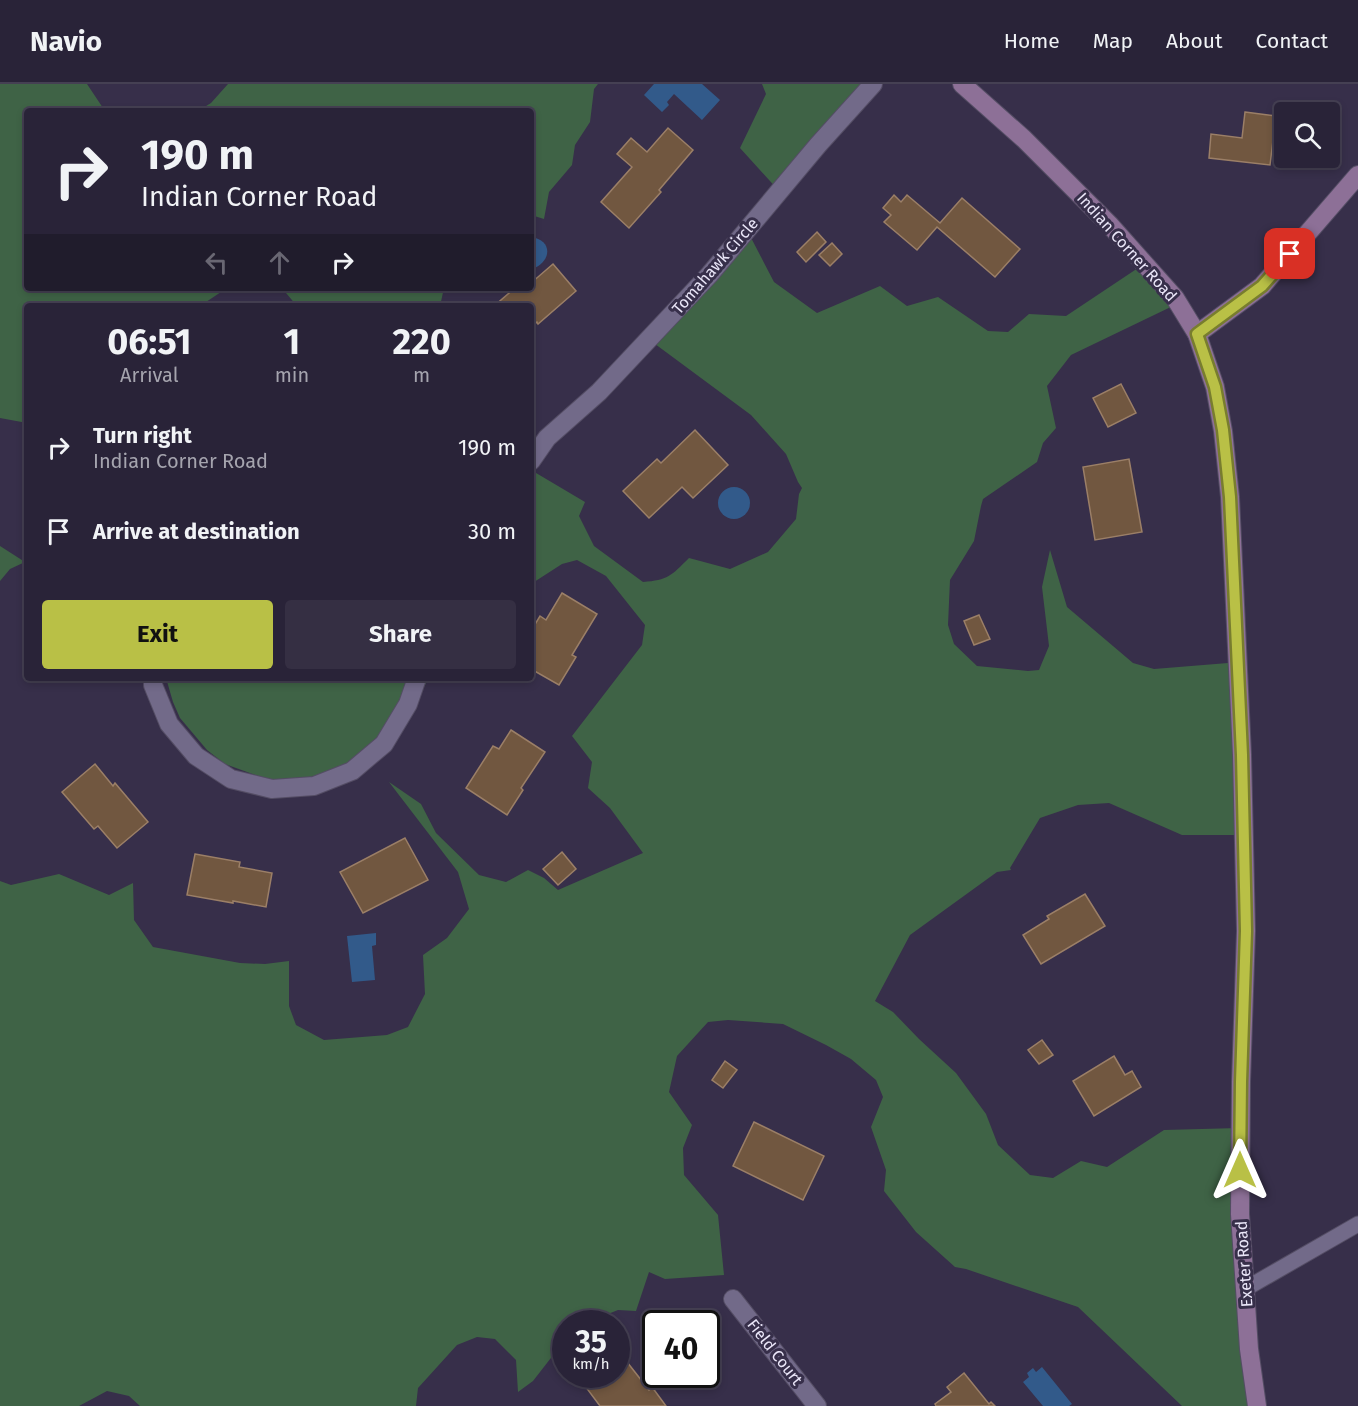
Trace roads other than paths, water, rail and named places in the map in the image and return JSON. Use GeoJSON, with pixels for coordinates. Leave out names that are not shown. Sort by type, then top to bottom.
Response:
{"type":"FeatureCollection","features":[{"type":"Feature","properties":{"kind":"street","name":"Tomahawk Circle"},"geometry":{"type":"LineString","coordinates":[[539,441],[599,392],[710,274],[818,145],[873,84]]}},
{"type":"Feature","properties":{"kind":"street","name":"Indian Corner Road"},"geometry":{"type":"LineString","coordinates":[[962,84],[1024,139],[1110,224],[1175,298],[1197,334]]}},
{"type":"Feature","properties":{"kind":"street"},"geometry":{"type":"LineString","coordinates":[[1197,334],[1262,286],[1358,175]]}},
{"type":"Feature","properties":{"kind":"street","name":"Exeter Road"},"geometry":{"type":"LineString","coordinates":[[1197,334],[1215,387],[1223,430],[1231,520],[1242,755],[1246,931],[1241,1082],[1240,1215],[1249,1349],[1257,1406]]}},
{"type":"Feature","properties":{"kind":"street"},"geometry":{"type":"LineString","coordinates":[[153,681],[169,724],[196,756],[231,779],[272,789],[314,786],[352,771],[384,744],[408,704],[416,681]]}},
{"type":"Feature","properties":{"kind":"street","name":"Field Court"},"geometry":{"type":"LineString","coordinates":[[733,1299],[817,1406]]}},
{"type":"Feature","properties":{"kind":"lane"},"geometry":{"type":"LineString","coordinates":[[1245,1289],[1358,1224]]}},
{"type":"Feature","properties":{"kind":"water"},"geometry":{"type":"Polygon","coordinates":[[[654,84],[702,84],[720,100],[702,120],[674,94],[667,102],[669,105],[662,112],[644,95],[654,84]]]}},
{"type":"Feature","properties":{"kind":"water"},"geometry":{"type":"Polygon","coordinates":[[[534,238],[543,242],[547,252],[539,266],[534,268],[534,238]]]}},
{"type":"Feature","properties":{"kind":"water"},"geometry":{"type":"Polygon","coordinates":[[[734,487],[745,492],[750,503],[745,514],[734,519],[723,514],[718,503],[723,492],[734,487]]]}},
{"type":"Feature","properties":{"kind":"water"},"geometry":{"type":"Polygon","coordinates":[[[376,933],[376,945],[372,946],[375,980],[352,982],[347,936],[376,933]]]}},
{"type":"Feature","properties":{"kind":"water"},"geometry":{"type":"Polygon","coordinates":[[[1042,1367],[1072,1404],[1043,1406],[1023,1382],[1029,1377],[1027,1373],[1033,1368],[1036,1372],[1042,1367]]]}}]}
